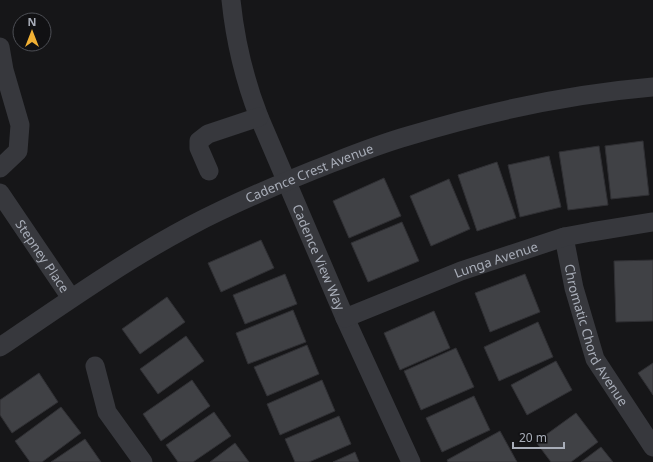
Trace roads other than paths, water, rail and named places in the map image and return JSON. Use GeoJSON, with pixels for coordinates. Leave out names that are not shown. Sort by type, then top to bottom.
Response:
{"type":"FeatureCollection","features":[{"type":"Feature","properties":{"kind":"street","name":"Cadence View Way"},"geometry":{"type":"LineString","coordinates":[[231,0],[233,21],[251,97],[345,318],[411,462]]}},
{"type":"Feature","properties":{"kind":"street"},"geometry":{"type":"LineString","coordinates":[[0,47],[4,70],[20,126],[18,151],[0,168]]}},
{"type":"Feature","properties":{"kind":"street","name":"Cadence Crest Avenue"},"geometry":{"type":"LineString","coordinates":[[0,347],[71,298],[160,243],[220,210],[364,150],[408,136],[504,111],[600,93],[653,87]]}},
{"type":"Feature","properties":{"kind":"street"},"geometry":{"type":"LineString","coordinates":[[209,171],[199,148],[199,141],[208,134],[259,117]]}},
{"type":"Feature","properties":{"kind":"street","name":"Stepney Place"},"geometry":{"type":"LineString","coordinates":[[0,193],[71,298]]}},
{"type":"Feature","properties":{"kind":"street","name":"Lunga Avenue"},"geometry":{"type":"LineString","coordinates":[[345,318],[461,271],[564,237],[653,222]]}},
{"type":"Feature","properties":{"kind":"street","name":"Chromatic Chord Avenue"},"geometry":{"type":"LineString","coordinates":[[564,237],[574,288],[595,360],[653,447]]}},
{"type":"Feature","properties":{"kind":"street"},"geometry":{"type":"LineString","coordinates":[[95,366],[107,412],[142,462]]}}]}
